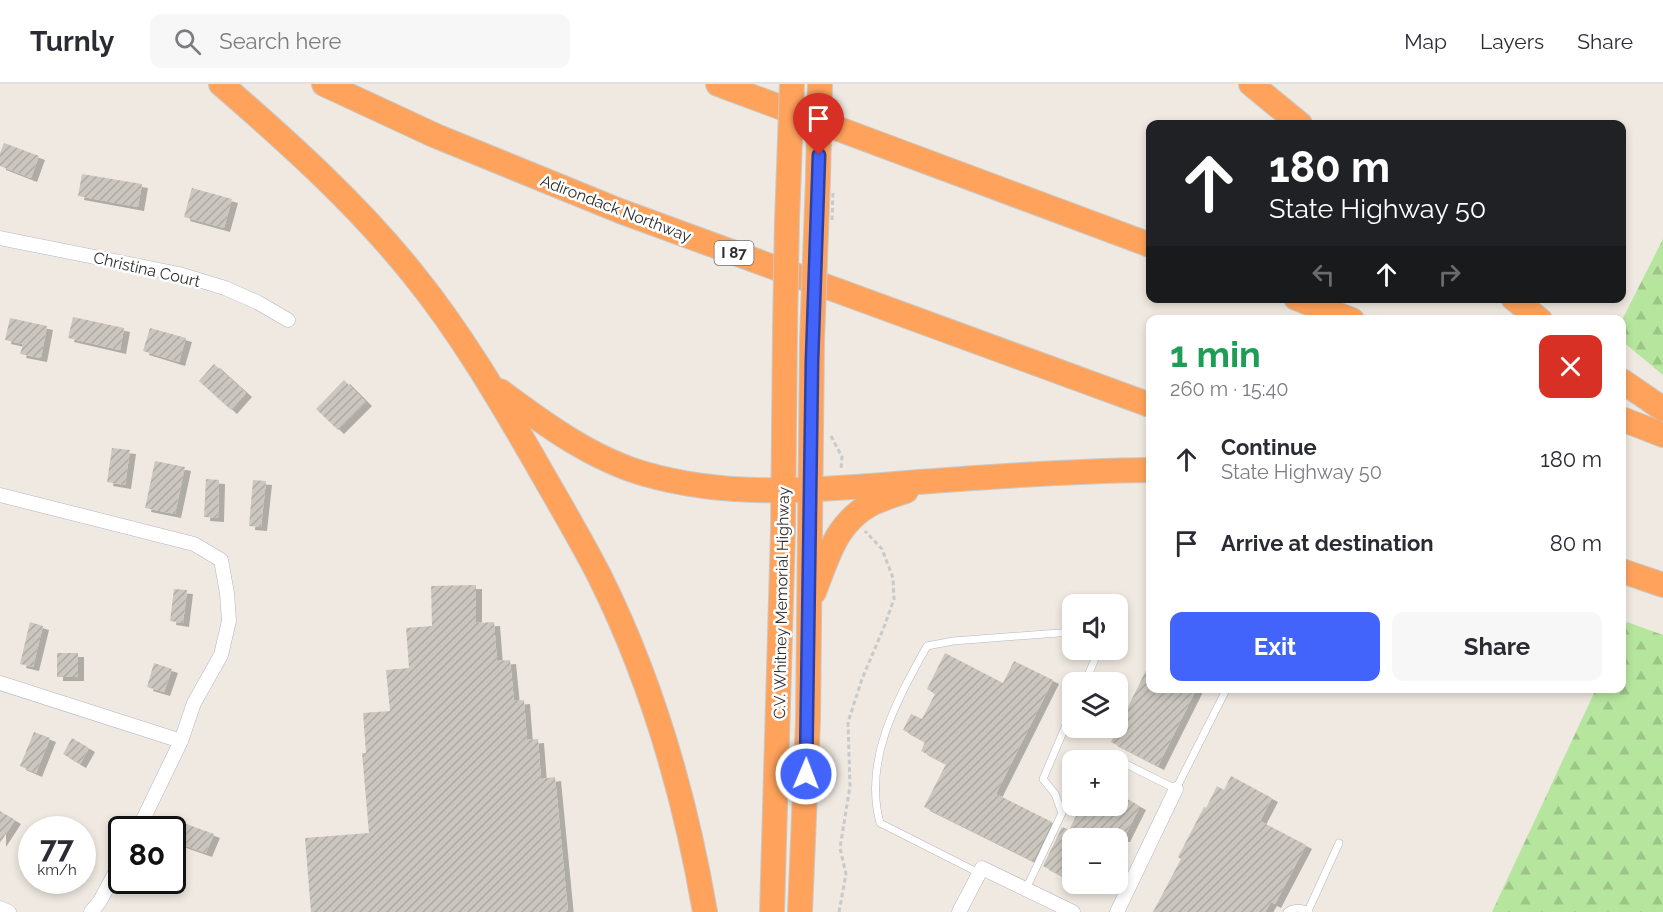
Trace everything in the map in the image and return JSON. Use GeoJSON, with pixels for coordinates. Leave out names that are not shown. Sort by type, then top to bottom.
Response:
{"type":"FeatureCollection","features":[{"type":"Feature","properties":{"kind":"highway"},"geometry":{"type":"LineString","coordinates":[[221,84],[321,173],[363,216],[450,322],[491,384],[599,577],[646,687],[676,777],[690,832],[705,912]]}},
{"type":"Feature","properties":{"kind":"highway","name":"Adirondack Northway"},"geometry":{"type":"LineString","coordinates":[[324,84],[436,136],[620,211],[1146,404]]}},
{"type":"Feature","properties":{"kind":"highway"},"geometry":{"type":"LineString","coordinates":[[718,84],[1146,244]]}},
{"type":"Feature","properties":{"kind":"highway","name":"C.V. Whitney Memorial Highway"},"geometry":{"type":"LineString","coordinates":[[772,912],[792,84]]}},
{"type":"Feature","properties":{"kind":"highway","name":"C.V. Whitney Memorial Highway"},"geometry":{"type":"LineString","coordinates":[[800,912],[805,816],[812,340],[824,229],[825,185],[820,84]]}},
{"type":"Feature","properties":{"kind":"highway"},"geometry":{"type":"LineString","coordinates":[[1251,84],[1295,120]]}},
{"type":"Feature","properties":{"kind":"highway"},"geometry":{"type":"LineString","coordinates":[[1309,303],[1339,315]]}},
{"type":"Feature","properties":{"kind":"highway"},"geometry":{"type":"LineString","coordinates":[[1519,303],[1534,315]]}},
{"type":"Feature","properties":{"kind":"highway"},"geometry":{"type":"LineString","coordinates":[[491,384],[546,426],[608,460],[642,473],[679,482],[737,490],[783,492],[933,481],[1146,470]]}},
{"type":"Feature","properties":{"kind":"highway"},"geometry":{"type":"LineString","coordinates":[[1626,384],[1663,409]]}},
{"type":"Feature","properties":{"kind":"highway"},"geometry":{"type":"LineString","coordinates":[[1626,421],[1663,435]]}},
{"type":"Feature","properties":{"kind":"highway"},"geometry":{"type":"LineString","coordinates":[[808,609],[834,540],[851,519],[873,503],[933,481]]}},
{"type":"Feature","properties":{"kind":"highway"},"geometry":{"type":"LineString","coordinates":[[1626,572],[1663,585]]}},
{"type":"Feature","properties":{"kind":"street","name":"Christina Court"},"geometry":{"type":"LineString","coordinates":[[0,238],[179,274],[225,288],[258,302],[288,320]]}},
{"type":"Feature","properties":{"kind":"street"},"geometry":{"type":"LineString","coordinates":[[0,495],[194,544],[221,560],[230,621],[221,655],[195,703],[182,741],[145,816]]}},
{"type":"Feature","properties":{"kind":"street"},"geometry":{"type":"LineString","coordinates":[[0,683],[182,741]]}},
{"type":"Feature","properties":{"kind":"street"},"geometry":{"type":"LineString","coordinates":[[1118,912],[1176,789]]}},
{"type":"Feature","properties":{"kind":"street"},"geometry":{"type":"LineString","coordinates":[[959,912],[982,868],[1073,912]]}},
{"type":"Feature","properties":{"kind":"street"},"geometry":{"type":"LineString","coordinates":[[91,912],[108,886]]}},
{"type":"Feature","properties":{"kind":"street"},"geometry":{"type":"LineString","coordinates":[[0,908],[9,912]]}},
{"type":"Feature","properties":{"kind":"lane"},"geometry":{"type":"LineString","coordinates":[[979,873],[880,823],[876,806],[877,768],[887,723],[927,646],[953,641],[1062,633]]}},
{"type":"Feature","properties":{"kind":"lane"},"geometry":{"type":"LineString","coordinates":[[1128,765],[1176,789],[1224,693]]}},
{"type":"Feature","properties":{"kind":"lane"},"geometry":{"type":"LineString","coordinates":[[1026,889],[1062,813],[1055,794],[1043,779],[1062,734]]}},
{"type":"Feature","properties":{"kind":"lane"},"geometry":{"type":"LineString","coordinates":[[1287,912],[1292,909],[1308,912],[1339,843]]}},
{"type":"Feature","properties":{"kind":"path"},"geometry":{"type":"LineString","coordinates":[[824,229],[825,185]]}},
{"type":"Feature","properties":{"kind":"path"},"geometry":{"type":"LineString","coordinates":[[828,431],[842,458],[837,488]]}},
{"type":"Feature","properties":{"kind":"path"},"geometry":{"type":"LineString","coordinates":[[839,912],[846,874],[840,848],[850,786],[849,722],[862,679],[894,599],[893,578],[882,549],[851,519]]}},
{"type":"Feature","properties":{"kind":"green space"},"geometry":{"type":"Polygon","coordinates":[[[1663,239],[1663,375],[1626,344],[1625,315],[1663,239]]]}},
{"type":"Feature","properties":{"kind":"green space"},"geometry":{"type":"Polygon","coordinates":[[[1627,622],[1663,635],[1663,912],[1492,912],[1594,693],[1626,693],[1627,622]]]}},
{"type":"Feature","properties":{"kind":"building"},"geometry":{"type":"Polygon","coordinates":[[[4,143],[39,156],[31,178],[0,166],[0,153],[4,143]]]}},
{"type":"Feature","properties":{"kind":"building"},"geometry":{"type":"Polygon","coordinates":[[[82,174],[142,184],[138,207],[78,196],[82,174]]]}},
{"type":"Feature","properties":{"kind":"building"},"geometry":{"type":"Polygon","coordinates":[[[192,188],[232,199],[224,228],[184,217],[192,188]]]}},
{"type":"Feature","properties":{"kind":"building"},"geometry":{"type":"Polygon","coordinates":[[[73,317],[124,328],[120,350],[68,338],[73,317]]]}},
{"type":"Feature","properties":{"kind":"building"},"geometry":{"type":"Polygon","coordinates":[[[10,318],[47,326],[41,358],[20,354],[23,344],[5,340],[10,318]]]}},
{"type":"Feature","properties":{"kind":"building"},"geometry":{"type":"Polygon","coordinates":[[[150,328],[186,338],[179,362],[143,351],[150,328]]]}},
{"type":"Feature","properties":{"kind":"building"},"geometry":{"type":"Polygon","coordinates":[[[214,364],[246,393],[231,410],[199,381],[214,364]]]}},
{"type":"Feature","properties":{"kind":"building"},"geometry":{"type":"Polygon","coordinates":[[[344,380],[366,402],[338,430],[316,409],[344,380]]]}},
{"type":"Feature","properties":{"kind":"building"},"geometry":{"type":"Polygon","coordinates":[[[112,448],[130,450],[125,485],[107,482],[112,448]]]}},
{"type":"Feature","properties":{"kind":"building"},"geometry":{"type":"Polygon","coordinates":[[[155,461],[185,467],[175,514],[145,508],[155,461]]]}},
{"type":"Feature","properties":{"kind":"building"},"geometry":{"type":"Polygon","coordinates":[[[206,479],[219,480],[218,518],[204,517],[206,479]]]}},
{"type":"Feature","properties":{"kind":"building"},"geometry":{"type":"Polygon","coordinates":[[[253,480],[266,481],[261,527],[249,526],[253,480]]]}},
{"type":"Feature","properties":{"kind":"building"},"geometry":{"type":"Polygon","coordinates":[[[476,585],[476,623],[494,622],[497,661],[510,660],[514,701],[524,700],[527,740],[538,739],[541,779],[555,777],[568,912],[311,912],[305,838],[369,833],[362,753],[366,753],[363,713],[390,711],[386,670],[409,668],[406,628],[432,626],[431,586],[476,585]]]}},
{"type":"Feature","properties":{"kind":"building"},"geometry":{"type":"Polygon","coordinates":[[[174,589],[187,590],[183,623],[170,621],[174,589]]]}},
{"type":"Feature","properties":{"kind":"building"},"geometry":{"type":"Polygon","coordinates":[[[30,622],[43,626],[33,667],[20,664],[30,622]]]}},
{"type":"Feature","properties":{"kind":"building"},"geometry":{"type":"Polygon","coordinates":[[[57,653],[78,653],[78,677],[57,677],[57,653]]]}},
{"type":"Feature","properties":{"kind":"building"},"geometry":{"type":"Polygon","coordinates":[[[945,653],[1003,683],[1014,661],[1053,680],[996,794],[1052,822],[1033,861],[924,807],[946,764],[921,751],[925,742],[903,730],[911,714],[922,719],[935,694],[927,689],[945,653]]]}},
{"type":"Feature","properties":{"kind":"building"},"geometry":{"type":"Polygon","coordinates":[[[154,663],[172,669],[164,692],[147,687],[154,663]]]}},
{"type":"Feature","properties":{"kind":"building"},"geometry":{"type":"Polygon","coordinates":[[[1146,670],[1146,693],[1194,693],[1158,766],[1111,742],[1113,738],[1128,738],[1128,707],[1146,670]]]}},
{"type":"Feature","properties":{"kind":"building"},"geometry":{"type":"Polygon","coordinates":[[[34,732],[50,738],[36,773],[20,766],[34,732]]]}},
{"type":"Feature","properties":{"kind":"building"},"geometry":{"type":"Polygon","coordinates":[[[72,738],[89,748],[80,764],[63,754],[72,738]]]}},
{"type":"Feature","properties":{"kind":"building"},"geometry":{"type":"Polygon","coordinates":[[[1231,776],[1272,798],[1260,821],[1306,845],[1275,904],[1271,902],[1265,912],[1153,912],[1181,859],[1178,857],[1204,807],[1206,808],[1217,786],[1224,790],[1231,776]]]}},
{"type":"Feature","properties":{"kind":"building"},"geometry":{"type":"Polygon","coordinates":[[[1128,799],[1140,806],[1128,830],[1128,828],[1070,828],[1076,816],[1128,816],[1128,799]]]}},
{"type":"Feature","properties":{"kind":"building"},"geometry":{"type":"Polygon","coordinates":[[[0,811],[15,820],[0,843],[0,811]]]}},
{"type":"Feature","properties":{"kind":"building"},"geometry":{"type":"Polygon","coordinates":[[[186,824],[214,834],[206,853],[186,846],[186,824]]]}},
{"type":"Feature","properties":{"kind":"building"},"geometry":{"type":"Polygon","coordinates":[[[1062,827],[1064,828],[1062,828],[1062,876],[1043,866],[1062,827]]]}},
{"type":"Feature","properties":{"kind":"route"},"geometry":{"type":"LineString","coordinates":[[806,774],[812,361],[819,155]]}}]}
